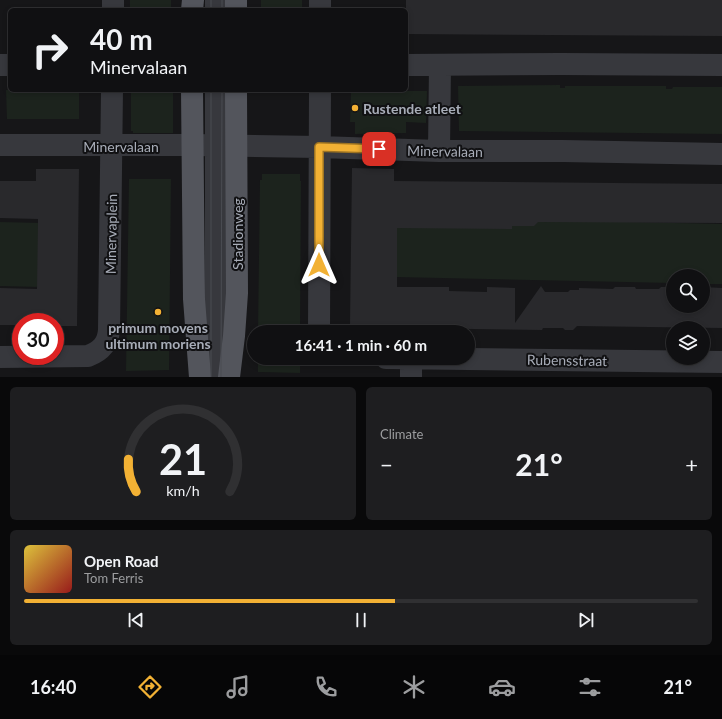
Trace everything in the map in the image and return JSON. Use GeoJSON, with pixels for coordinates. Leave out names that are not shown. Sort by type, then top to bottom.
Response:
{"type":"FeatureCollection","features":[{"type":"Feature","properties":{"kind":"main road"},"geometry":{"type":"LineString","coordinates":[[192,92],[194,299],[200,377]]}},
{"type":"Feature","properties":{"kind":"main road","name":"Stadionweg"},"geometry":{"type":"LineString","coordinates":[[229,377],[237,293],[227,146],[236,92]]}},
{"type":"Feature","properties":{"kind":"street"},"geometry":{"type":"LineString","coordinates":[[408,65],[722,65]]}},
{"type":"Feature","properties":{"kind":"street"},"geometry":{"type":"LineString","coordinates":[[440,65],[440,151]]}},
{"type":"Feature","properties":{"kind":"street","name":"Minervaplein"},"geometry":{"type":"LineString","coordinates":[[0,357],[88,356],[97,353],[109,337],[112,92]]}},
{"type":"Feature","properties":{"kind":"street","name":"Stadionweg"},"geometry":{"type":"LineString","coordinates":[[216,92],[227,146],[216,377]]}},
{"type":"Feature","properties":{"kind":"street"},"geometry":{"type":"LineString","coordinates":[[319,325],[320,92]]}},
{"type":"Feature","properties":{"kind":"street","name":"Minervalaan"},"geometry":{"type":"LineString","coordinates":[[0,145],[193,145],[440,151],[563,151],[722,154]]}},
{"type":"Feature","properties":{"kind":"street","name":"Rubensstraat"},"geometry":{"type":"LineString","coordinates":[[475,360],[713,367]]}},
{"type":"Feature","properties":{"kind":"street"},"geometry":{"type":"LineString","coordinates":[[411,365],[411,377]]}},
{"type":"Feature","properties":{"kind":"shaded area"},"geometry":{"type":"Polygon","coordinates":[[[130,0],[171,0],[171,8],[130,8],[130,0]]]}},
{"type":"Feature","properties":{"kind":"shaded area"},"geometry":{"type":"Polygon","coordinates":[[[261,0],[302,0],[302,8],[261,8],[261,0]]]}},
{"type":"Feature","properties":{"kind":"shaded area"},"geometry":{"type":"Polygon","coordinates":[[[560,85],[560,88],[565,88],[565,86],[666,86],[666,89],[672,89],[673,87],[722,87],[722,134],[459,131],[458,86],[560,85]]]}},
{"type":"Feature","properties":{"kind":"shaded area"},"geometry":{"type":"Polygon","coordinates":[[[6,90],[8,90],[8,92],[79,92],[79,119],[7,119],[6,90]]]}},
{"type":"Feature","properties":{"kind":"shaded area"},"geometry":{"type":"Polygon","coordinates":[[[427,91],[426,123],[406,122],[406,133],[355,134],[355,122],[350,122],[351,92],[427,91]]]}},
{"type":"Feature","properties":{"kind":"shaded area"},"geometry":{"type":"Polygon","coordinates":[[[131,92],[173,92],[173,133],[133,133],[133,131],[131,131],[131,92]]]}},
{"type":"Feature","properties":{"kind":"shaded area"},"geometry":{"type":"Polygon","coordinates":[[[262,174],[300,174],[300,325],[258,325],[260,180],[262,180],[262,174]]]}},
{"type":"Feature","properties":{"kind":"shaded area"},"geometry":{"type":"Polygon","coordinates":[[[129,179],[171,179],[169,370],[126,371],[129,179]]]}},
{"type":"Feature","properties":{"kind":"shaded area"},"geometry":{"type":"Polygon","coordinates":[[[397,217],[722,224],[722,284],[710,284],[710,269],[666,269],[666,283],[396,277],[397,217]]]}},
{"type":"Feature","properties":{"kind":"shaded area"},"geometry":{"type":"Polygon","coordinates":[[[0,222],[42,223],[40,287],[0,286],[0,222]]]}},
{"type":"Feature","properties":{"kind":"shaded area"},"geometry":{"type":"Polygon","coordinates":[[[258,365],[300,365],[300,373],[258,372],[258,365]]]}},
{"type":"Feature","properties":{"kind":"building"},"geometry":{"type":"Polygon","coordinates":[[[406,0],[722,0],[722,36],[408,34],[408,8],[406,8],[406,0]]]}},
{"type":"Feature","properties":{"kind":"building"},"geometry":{"type":"Polygon","coordinates":[[[352,168],[394,169],[394,181],[722,184],[722,223],[538,222],[534,226],[512,226],[512,229],[397,228],[397,287],[449,287],[449,291],[487,292],[487,287],[515,288],[515,323],[541,286],[545,292],[568,292],[570,290],[579,290],[579,288],[613,289],[615,287],[635,287],[636,289],[659,289],[661,287],[666,287],[666,313],[710,313],[710,287],[722,288],[722,328],[710,328],[710,321],[666,321],[666,327],[577,326],[573,330],[565,330],[563,328],[543,328],[542,330],[475,329],[475,325],[350,325],[352,168]]]}},
{"type":"Feature","properties":{"kind":"building"},"geometry":{"type":"Polygon","coordinates":[[[36,169],[79,169],[77,326],[64,326],[64,313],[12,313],[12,325],[0,325],[0,288],[37,289],[38,219],[0,218],[0,181],[36,181],[36,169]]]}},
{"type":"Feature","properties":{"kind":"tram line"},"geometry":{"type":"LineString","coordinates":[[211,0],[211,8]]}},
{"type":"Feature","properties":{"kind":"tram line"},"geometry":{"type":"LineString","coordinates":[[222,0],[222,8]]}},
{"type":"Feature","properties":{"kind":"tram line"},"geometry":{"type":"LineString","coordinates":[[211,92],[211,377]]}},
{"type":"Feature","properties":{"kind":"tram line"},"geometry":{"type":"LineString","coordinates":[[221,377],[222,92]]}},
{"type":"Feature","properties":{"kind":"place","name":"Rustende atleet"},"geometry":{"type":"Point","coordinates":[355,108]}},
{"type":"Feature","properties":{"kind":"place","name":"primum movens ultimum moriens"},"geometry":{"type":"Point","coordinates":[158,312]}},
{"type":"Feature","properties":{"kind":"route"},"geometry":{"type":"LineString","coordinates":[[319,265],[319,147],[379,149]]}}]}
